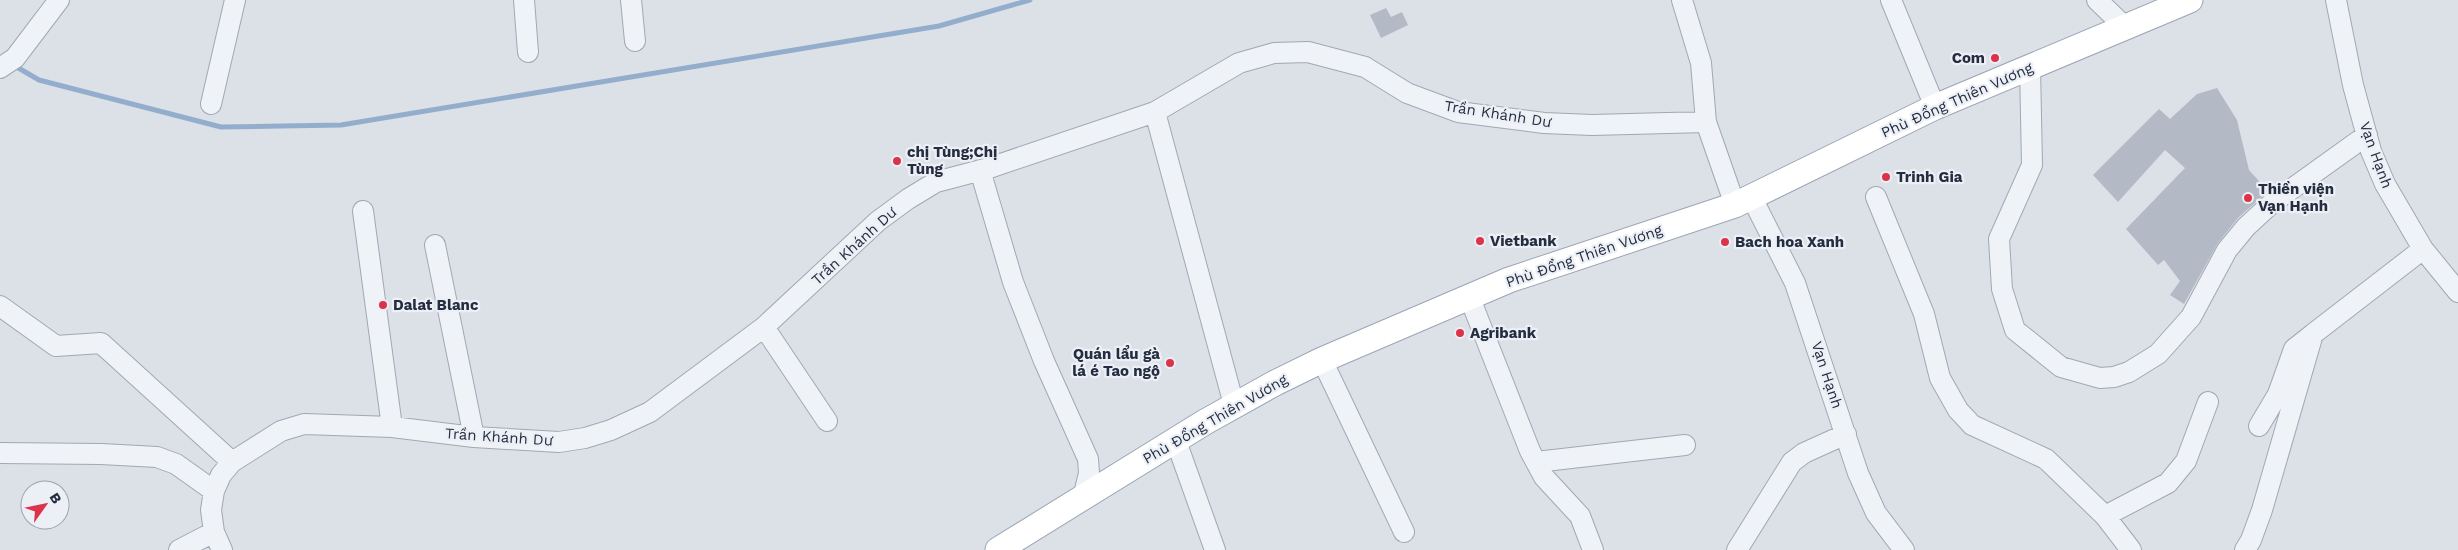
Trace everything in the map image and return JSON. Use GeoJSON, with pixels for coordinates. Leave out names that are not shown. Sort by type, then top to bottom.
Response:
{"type":"FeatureCollection","features":[{"type":"Feature","properties":{"kind":"main road","name":"Phù Đổng Thiên Vương"},"geometry":{"type":"LineString","coordinates":[[998,550],[1234,405],[1322,360],[1469,296],[1518,277],[1744,202],[1935,108],[2124,26],[2190,0]]}},
{"type":"Feature","properties":{"kind":"street"},"geometry":{"type":"LineString","coordinates":[[5,58],[59,0]]}},
{"type":"Feature","properties":{"kind":"street"},"geometry":{"type":"LineString","coordinates":[[211,104],[236,0]]}},
{"type":"Feature","properties":{"kind":"street"},"geometry":{"type":"LineString","coordinates":[[524,0],[528,52]]}},
{"type":"Feature","properties":{"kind":"street"},"geometry":{"type":"LineString","coordinates":[[630,0],[635,41]]}},
{"type":"Feature","properties":{"kind":"street"},"geometry":{"type":"LineString","coordinates":[[1682,0],[1701,63],[1706,122],[1744,202]]}},
{"type":"Feature","properties":{"kind":"street"},"geometry":{"type":"LineString","coordinates":[[1891,0],[1935,108]]}},
{"type":"Feature","properties":{"kind":"street"},"geometry":{"type":"LineString","coordinates":[[2097,0],[2124,26]]}},
{"type":"Feature","properties":{"kind":"street","name":"Vạn Hạnh"},"geometry":{"type":"LineString","coordinates":[[2336,0],[2352,85],[2367,135],[2385,184],[2423,249],[2458,292]]}},
{"type":"Feature","properties":{"kind":"street","name":"Trần Khánh Dư"},"geometry":{"type":"LineString","coordinates":[[218,541],[211,510],[214,492],[221,475],[232,462],[281,431],[304,424],[392,427],[474,436],[559,442],[585,438],[611,430],[650,412],[764,327],[878,221],[908,199],[936,182],[980,170],[1155,112],[1239,63],[1274,53],[1308,52],[1365,67],[1407,93],[1458,112],[1544,123],[1592,125],[1706,122]]}},
{"type":"Feature","properties":{"kind":"street"},"geometry":{"type":"LineString","coordinates":[[2030,67],[2032,165],[1999,239],[2002,289],[2015,330],[2061,367],[2100,378],[2114,377],[2129,372],[2158,354],[2191,317],[2227,250],[2246,227],[2285,193],[2367,135]]}},
{"type":"Feature","properties":{"kind":"street"},"geometry":{"type":"LineString","coordinates":[[1155,112],[1234,405]]}},
{"type":"Feature","properties":{"kind":"street"},"geometry":{"type":"LineString","coordinates":[[980,170],[1013,282],[1044,361],[1088,458],[1089,473],[1083,498]]}},
{"type":"Feature","properties":{"kind":"street"},"geometry":{"type":"LineString","coordinates":[[1876,198],[1924,314],[1940,378],[1958,410],[1972,425],[2046,459],[2104,516],[2131,550]]}},
{"type":"Feature","properties":{"kind":"street","name":"Vạn Hạnh"},"geometry":{"type":"LineString","coordinates":[[1744,202],[1794,282],[1858,473],[1876,514],[1904,550]]}},
{"type":"Feature","properties":{"kind":"street"},"geometry":{"type":"LineString","coordinates":[[363,211],[392,427]]}},
{"type":"Feature","properties":{"kind":"street"},"geometry":{"type":"LineString","coordinates":[[435,245],[474,436]]}},
{"type":"Feature","properties":{"kind":"street"},"geometry":{"type":"LineString","coordinates":[[2259,426],[2278,394],[2294,349],[2423,249]]}},
{"type":"Feature","properties":{"kind":"street"},"geometry":{"type":"LineString","coordinates":[[1469,296],[1530,451],[1544,477],[1580,516],[1593,550]]}},
{"type":"Feature","properties":{"kind":"street"},"geometry":{"type":"LineString","coordinates":[[0,306],[56,346],[101,344],[232,462]]}},
{"type":"Feature","properties":{"kind":"street"},"geometry":{"type":"LineString","coordinates":[[764,327],[827,421]]}},
{"type":"Feature","properties":{"kind":"street"},"geometry":{"type":"LineString","coordinates":[[2245,550],[2252,540],[2262,510],[2313,334]]}},
{"type":"Feature","properties":{"kind":"street"},"geometry":{"type":"LineString","coordinates":[[1322,360],[1404,532]]}},
{"type":"Feature","properties":{"kind":"street"},"geometry":{"type":"LineString","coordinates":[[2104,516],[2168,484],[2186,461],[2208,402]]}},
{"type":"Feature","properties":{"kind":"street"},"geometry":{"type":"LineString","coordinates":[[1736,550],[1792,462],[1804,453],[1846,434]]}},
{"type":"Feature","properties":{"kind":"street"},"geometry":{"type":"LineString","coordinates":[[1176,440],[1215,550]]}},
{"type":"Feature","properties":{"kind":"street"},"geometry":{"type":"LineString","coordinates":[[1536,462],[1685,445]]}},
{"type":"Feature","properties":{"kind":"street"},"geometry":{"type":"LineString","coordinates":[[0,453],[102,454],[157,457],[176,464],[214,492]]}},
{"type":"Feature","properties":{"kind":"street"},"geometry":{"type":"LineString","coordinates":[[179,550],[218,541]]}},
{"type":"Feature","properties":{"kind":"building"},"geometry":{"type":"Polygon","coordinates":[[[1386,8],[1391,17],[1402,12],[1408,25],[1381,38],[1370,15],[1386,8]]]}},
{"type":"Feature","properties":{"kind":"building","name":"Thiền viện Vạn Hạnh"},"geometry":{"type":"Polygon","coordinates":[[[2217,88],[2237,120],[2249,170],[2268,191],[2238,218],[2218,243],[2184,304],[2170,295],[2180,281],[2164,260],[2158,265],[2126,229],[2185,168],[2165,150],[2118,202],[2093,175],[2159,109],[2170,119],[2197,94],[2217,88]]]}},
{"type":"Feature","properties":{"kind":"waterway"},"geometry":{"type":"LineString","coordinates":[[15,66],[39,80],[221,127],[341,125],[939,26],[1030,0]]}},
{"type":"Feature","properties":{"kind":"place","name":"Com"},"geometry":{"type":"Point","coordinates":[1995,58]}},
{"type":"Feature","properties":{"kind":"place","name":"chị Tùng;Chị Tùng"},"geometry":{"type":"Point","coordinates":[897,161]}},
{"type":"Feature","properties":{"kind":"place","name":"Trinh Gia"},"geometry":{"type":"Point","coordinates":[1886,177]}},
{"type":"Feature","properties":{"kind":"place","name":"Thiền viện Vạn Hạnh"},"geometry":{"type":"Point","coordinates":[2248,198]}},
{"type":"Feature","properties":{"kind":"place","name":"Vietbank"},"geometry":{"type":"Point","coordinates":[1480,241]}},
{"type":"Feature","properties":{"kind":"place","name":"Bach hoa Xanh"},"geometry":{"type":"Point","coordinates":[1725,242]}},
{"type":"Feature","properties":{"kind":"place","name":"Dalat Blanc"},"geometry":{"type":"Point","coordinates":[383,305]}},
{"type":"Feature","properties":{"kind":"place","name":"Agribank"},"geometry":{"type":"Point","coordinates":[1460,333]}},
{"type":"Feature","properties":{"kind":"place","name":"Quán lẩu gà lá é Tao ngộ"},"geometry":{"type":"Point","coordinates":[1170,363]}}]}
